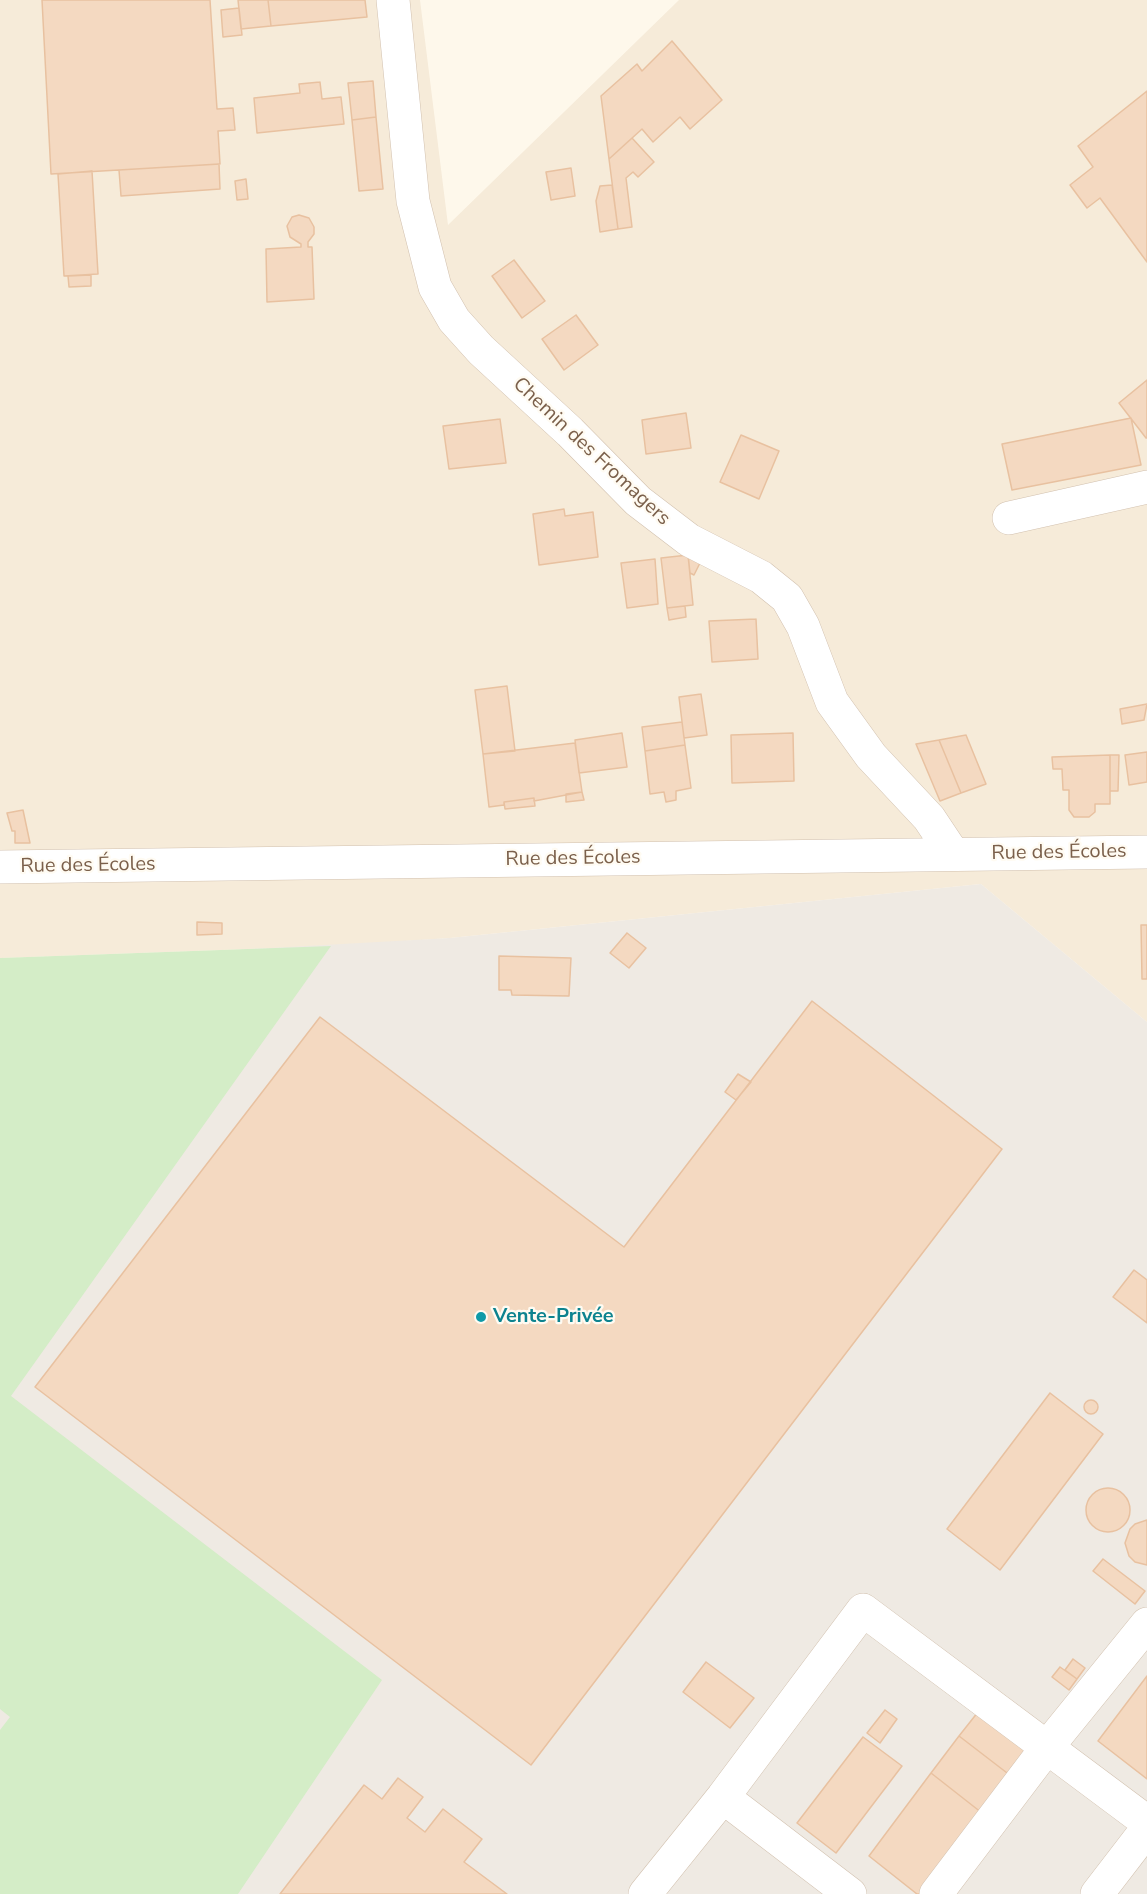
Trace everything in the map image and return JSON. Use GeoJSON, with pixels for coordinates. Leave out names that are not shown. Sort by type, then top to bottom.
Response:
{"type":"FeatureCollection","features":[{"type":"Feature","properties":{"kind":"street","name":"Chemin des Fromagers"},"geometry":{"type":"LineString","coordinates":[[393,0],[413,201],[435,287],[454,320],[481,350],[570,432],[638,501],[689,540],[761,578],[787,598],[803,626],[832,702],[871,756],[929,818],[953,854]]}},
{"type":"Feature","properties":{"kind":"street"},"geometry":{"type":"LineString","coordinates":[[1009,519],[1147,487]]}},
{"type":"Feature","properties":{"kind":"street","name":"Rue des Écoles"},"geometry":{"type":"LineString","coordinates":[[0,867],[1147,852]]}},
{"type":"Feature","properties":{"kind":"street"},"geometry":{"type":"LineString","coordinates":[[645,1894],[723,1797],[863,1610],[1147,1822]]}},
{"type":"Feature","properties":{"kind":"street"},"geometry":{"type":"LineString","coordinates":[[936,1894],[1048,1746],[1147,1624]]}},
{"type":"Feature","properties":{"kind":"street"},"geometry":{"type":"LineString","coordinates":[[723,1797],[850,1894]]}},
{"type":"Feature","properties":{"kind":"street"},"geometry":{"type":"LineString","coordinates":[[1097,1894],[1147,1829]]}},
{"type":"Feature","properties":{"kind":"shaded area"},"geometry":{"type":"Polygon","coordinates":[[[0,0],[420,0],[448,225],[679,0],[1147,0],[1147,1022],[981,884],[450,938],[331,946],[0,958],[0,0]]]}},
{"type":"Feature","properties":{"kind":"shaded area"},"geometry":{"type":"Polygon","coordinates":[[[981,884],[1147,1022],[1147,1894],[0,1894],[0,963],[450,938],[981,884]]]}},
{"type":"Feature","properties":{"kind":"green space"},"geometry":{"type":"Polygon","coordinates":[[[331,946],[11,1396],[382,1680],[238,1894],[0,1894],[0,1730],[10,1717],[0,1709],[0,958],[331,946]]]}},
{"type":"Feature","properties":{"kind":"building"},"geometry":{"type":"Polygon","coordinates":[[[42,0],[210,0],[217,109],[233,108],[235,130],[218,131],[220,164],[51,174],[42,0]]]}},
{"type":"Feature","properties":{"kind":"building"},"geometry":{"type":"Polygon","coordinates":[[[238,0],[268,0],[271,26],[241,29],[238,0]]]}},
{"type":"Feature","properties":{"kind":"building"},"geometry":{"type":"Polygon","coordinates":[[[268,0],[365,0],[367,17],[271,26],[268,0]]]}},
{"type":"Feature","properties":{"kind":"building"},"geometry":{"type":"Polygon","coordinates":[[[239,8],[242,35],[223,37],[221,10],[239,8]]]}},
{"type":"Feature","properties":{"kind":"building"},"geometry":{"type":"Polygon","coordinates":[[[672,41],[722,100],[690,129],[680,117],[653,142],[642,129],[609,159],[601,96],[637,64],[642,71],[672,41]]]}},
{"type":"Feature","properties":{"kind":"building"},"geometry":{"type":"Polygon","coordinates":[[[373,81],[376,117],[352,120],[348,83],[373,81]]]}},
{"type":"Feature","properties":{"kind":"building"},"geometry":{"type":"Polygon","coordinates":[[[320,82],[322,99],[341,97],[344,124],[257,133],[254,98],[300,93],[299,84],[320,82]]]}},
{"type":"Feature","properties":{"kind":"building"},"geometry":{"type":"Polygon","coordinates":[[[1147,91],[1147,262],[1100,198],[1087,208],[1070,185],[1093,167],[1078,146],[1147,91]]]}},
{"type":"Feature","properties":{"kind":"building"},"geometry":{"type":"Polygon","coordinates":[[[376,117],[383,189],[359,191],[352,120],[376,117]]]}},
{"type":"Feature","properties":{"kind":"building"},"geometry":{"type":"Polygon","coordinates":[[[632,138],[654,162],[638,177],[633,172],[626,178],[632,227],[618,229],[609,159],[632,138]]]}},
{"type":"Feature","properties":{"kind":"building"},"geometry":{"type":"Polygon","coordinates":[[[219,164],[220,189],[121,196],[119,170],[219,164]]]}},
{"type":"Feature","properties":{"kind":"building"},"geometry":{"type":"Polygon","coordinates":[[[571,168],[575,196],[551,200],[546,172],[571,168]]]}},
{"type":"Feature","properties":{"kind":"building"},"geometry":{"type":"Polygon","coordinates":[[[92,171],[98,274],[64,276],[58,174],[92,171]]]}},
{"type":"Feature","properties":{"kind":"building"},"geometry":{"type":"Polygon","coordinates":[[[246,179],[248,199],[237,200],[235,181],[246,179]]]}},
{"type":"Feature","properties":{"kind":"building"},"geometry":{"type":"Polygon","coordinates":[[[612,185],[618,229],[600,232],[596,201],[600,186],[612,185]]]}},
{"type":"Feature","properties":{"kind":"building"},"geometry":{"type":"Polygon","coordinates":[[[299,215],[309,218],[314,227],[314,234],[308,242],[308,247],[312,247],[314,299],[267,302],[266,249],[301,247],[301,244],[290,237],[287,226],[292,217],[299,215]]]}},
{"type":"Feature","properties":{"kind":"building"},"geometry":{"type":"Polygon","coordinates":[[[514,260],[545,301],[522,318],[492,276],[514,260]]]}},
{"type":"Feature","properties":{"kind":"building"},"geometry":{"type":"Polygon","coordinates":[[[91,275],[91,286],[69,287],[68,276],[91,275]]]}},
{"type":"Feature","properties":{"kind":"building"},"geometry":{"type":"Polygon","coordinates":[[[576,315],[598,345],[564,370],[542,339],[576,315]]]}},
{"type":"Feature","properties":{"kind":"building"},"geometry":{"type":"Polygon","coordinates":[[[1147,380],[1147,438],[1146,438],[1119,403],[1147,380]]]}},
{"type":"Feature","properties":{"kind":"building"},"geometry":{"type":"Polygon","coordinates":[[[686,413],[691,448],[646,454],[642,420],[686,413]]]}},
{"type":"Feature","properties":{"kind":"building"},"geometry":{"type":"Polygon","coordinates":[[[1131,418],[1141,465],[1012,490],[1002,444],[1131,418]]]}},
{"type":"Feature","properties":{"kind":"building"},"geometry":{"type":"Polygon","coordinates":[[[500,419],[506,463],[449,469],[443,426],[500,419]]]}},
{"type":"Feature","properties":{"kind":"building"},"geometry":{"type":"Polygon","coordinates":[[[741,435],[779,451],[759,499],[720,482],[741,435]]]}},
{"type":"Feature","properties":{"kind":"building"},"geometry":{"type":"Polygon","coordinates":[[[564,509],[565,516],[593,512],[598,557],[539,565],[533,514],[564,509]]]}},
{"type":"Feature","properties":{"kind":"building"},"geometry":{"type":"Polygon","coordinates":[[[688,554],[701,561],[694,575],[690,573],[688,554]]]}},
{"type":"Feature","properties":{"kind":"building"},"geometry":{"type":"Polygon","coordinates":[[[688,555],[693,605],[667,608],[661,558],[688,555]]]}},
{"type":"Feature","properties":{"kind":"building"},"geometry":{"type":"Polygon","coordinates":[[[655,559],[658,604],[627,608],[621,563],[655,559]]]}},
{"type":"Feature","properties":{"kind":"building"},"geometry":{"type":"Polygon","coordinates":[[[685,606],[686,617],[669,620],[667,608],[685,606]]]}},
{"type":"Feature","properties":{"kind":"building"},"geometry":{"type":"Polygon","coordinates":[[[756,619],[758,659],[712,662],[709,621],[756,619]]]}},
{"type":"Feature","properties":{"kind":"building"},"geometry":{"type":"Polygon","coordinates":[[[507,686],[515,751],[483,754],[475,690],[507,686]]]}},
{"type":"Feature","properties":{"kind":"building"},"geometry":{"type":"Polygon","coordinates":[[[701,694],[707,735],[684,738],[679,697],[701,694]]]}},
{"type":"Feature","properties":{"kind":"building"},"geometry":{"type":"Polygon","coordinates":[[[1147,704],[1144,720],[1122,724],[1120,709],[1147,704]]]}},
{"type":"Feature","properties":{"kind":"building"},"geometry":{"type":"Polygon","coordinates":[[[682,722],[685,745],[645,751],[642,727],[682,722]]]}},
{"type":"Feature","properties":{"kind":"building"},"geometry":{"type":"Polygon","coordinates":[[[622,733],[627,767],[579,773],[575,740],[622,733]]]}},
{"type":"Feature","properties":{"kind":"building"},"geometry":{"type":"Polygon","coordinates":[[[793,733],[794,781],[732,783],[731,735],[793,733]]]}},
{"type":"Feature","properties":{"kind":"building"},"geometry":{"type":"Polygon","coordinates":[[[966,735],[986,784],[961,793],[939,740],[966,735]]]}},
{"type":"Feature","properties":{"kind":"building"},"geometry":{"type":"Polygon","coordinates":[[[939,740],[961,793],[940,801],[916,744],[939,740]]]}},
{"type":"Feature","properties":{"kind":"building"},"geometry":{"type":"Polygon","coordinates":[[[575,743],[582,792],[534,801],[534,798],[504,802],[504,805],[489,807],[483,754],[575,743]]]}},
{"type":"Feature","properties":{"kind":"building"},"geometry":{"type":"Polygon","coordinates":[[[685,745],[691,788],[676,791],[676,800],[666,802],[664,792],[650,794],[645,751],[685,745]]]}},
{"type":"Feature","properties":{"kind":"building"},"geometry":{"type":"Polygon","coordinates":[[[1147,752],[1147,782],[1129,785],[1125,755],[1147,752]]]}},
{"type":"Feature","properties":{"kind":"building"},"geometry":{"type":"Polygon","coordinates":[[[1110,755],[1110,804],[1095,804],[1095,812],[1089,817],[1074,817],[1069,810],[1069,790],[1063,790],[1062,769],[1053,769],[1052,757],[1110,755]]]}},
{"type":"Feature","properties":{"kind":"building"},"geometry":{"type":"Polygon","coordinates":[[[1110,755],[1119,755],[1118,791],[1110,791],[1110,755]]]}},
{"type":"Feature","properties":{"kind":"building"},"geometry":{"type":"Polygon","coordinates":[[[582,792],[584,800],[566,802],[566,794],[582,792]]]}},
{"type":"Feature","properties":{"kind":"building"},"geometry":{"type":"Polygon","coordinates":[[[534,798],[535,806],[505,809],[504,802],[534,798]]]}},
{"type":"Feature","properties":{"kind":"building"},"geometry":{"type":"Polygon","coordinates":[[[23,810],[30,843],[15,843],[15,831],[12,831],[7,813],[23,810]]]}},
{"type":"Feature","properties":{"kind":"building"},"geometry":{"type":"Polygon","coordinates":[[[197,922],[222,923],[222,934],[197,935],[197,922]]]}},
{"type":"Feature","properties":{"kind":"building"},"geometry":{"type":"Polygon","coordinates":[[[1141,925],[1147,925],[1147,979],[1142,979],[1141,925]]]}},
{"type":"Feature","properties":{"kind":"building"},"geometry":{"type":"Polygon","coordinates":[[[627,933],[646,948],[629,968],[610,953],[627,933]]]}},
{"type":"Feature","properties":{"kind":"building"},"geometry":{"type":"Polygon","coordinates":[[[499,956],[571,958],[569,996],[512,995],[511,990],[499,990],[499,956]]]}},
{"type":"Feature","properties":{"kind":"building","name":"Vente-Privée"},"geometry":{"type":"Polygon","coordinates":[[[812,1001],[1002,1149],[531,1765],[35,1387],[320,1017],[624,1247],[812,1001]]]}},
{"type":"Feature","properties":{"kind":"building"},"geometry":{"type":"Polygon","coordinates":[[[738,1074],[751,1082],[736,1100],[725,1092],[738,1074]]]}},
{"type":"Feature","properties":{"kind":"building"},"geometry":{"type":"Polygon","coordinates":[[[1134,1270],[1147,1280],[1147,1323],[1113,1297],[1134,1270]]]}},
{"type":"Feature","properties":{"kind":"building"},"geometry":{"type":"Polygon","coordinates":[[[1050,1393],[1103,1434],[1000,1570],[947,1529],[1050,1393]]]}},
{"type":"Feature","properties":{"kind":"building"},"geometry":{"type":"Polygon","coordinates":[[[1088,1400],[1094,1400],[1098,1407],[1094,1414],[1088,1414],[1084,1410],[1084,1404],[1088,1400]]]}},
{"type":"Feature","properties":{"kind":"building"},"geometry":{"type":"Polygon","coordinates":[[[1108,1488],[1123,1495],[1130,1510],[1123,1525],[1108,1532],[1093,1525],[1086,1510],[1093,1495],[1108,1488]]]}},
{"type":"Feature","properties":{"kind":"building"},"geometry":{"type":"Polygon","coordinates":[[[1147,1520],[1147,1565],[1135,1562],[1129,1556],[1125,1543],[1130,1529],[1135,1524],[1147,1520]]]}},
{"type":"Feature","properties":{"kind":"building"},"geometry":{"type":"Polygon","coordinates":[[[1103,1559],[1145,1591],[1135,1604],[1093,1571],[1103,1559]]]}},
{"type":"Feature","properties":{"kind":"building"},"geometry":{"type":"Polygon","coordinates":[[[1073,1659],[1085,1668],[1077,1679],[1065,1670],[1073,1659]]]}},
{"type":"Feature","properties":{"kind":"building"},"geometry":{"type":"Polygon","coordinates":[[[706,1662],[754,1698],[730,1728],[683,1692],[706,1662]]]}},
{"type":"Feature","properties":{"kind":"building"},"geometry":{"type":"Polygon","coordinates":[[[1060,1667],[1077,1679],[1069,1690],[1052,1677],[1060,1667]]]}},
{"type":"Feature","properties":{"kind":"building"},"geometry":{"type":"Polygon","coordinates":[[[1147,1676],[1147,1779],[1098,1741],[1147,1676]]]}},
{"type":"Feature","properties":{"kind":"building"},"geometry":{"type":"Polygon","coordinates":[[[885,1710],[897,1719],[880,1743],[867,1733],[885,1710]]]}},
{"type":"Feature","properties":{"kind":"building"},"geometry":{"type":"Polygon","coordinates":[[[978,1712],[1029,1751],[1011,1776],[959,1736],[978,1712]]]}},
{"type":"Feature","properties":{"kind":"building"},"geometry":{"type":"Polygon","coordinates":[[[959,1736],[1011,1776],[982,1813],[931,1773],[959,1736]]]}},
{"type":"Feature","properties":{"kind":"building"},"geometry":{"type":"Polygon","coordinates":[[[863,1737],[902,1766],[836,1853],[797,1823],[863,1737]]]}},
{"type":"Feature","properties":{"kind":"building"},"geometry":{"type":"Polygon","coordinates":[[[931,1773],[982,1813],[921,1894],[917,1894],[869,1856],[931,1773]]]}},
{"type":"Feature","properties":{"kind":"building"},"geometry":{"type":"Polygon","coordinates":[[[398,1778],[423,1797],[407,1818],[425,1832],[443,1809],[482,1839],[464,1862],[507,1894],[280,1894],[364,1785],[382,1799],[398,1778]]]}},
{"type":"Feature","properties":{"kind":"place","name":"Vente-Privée"},"geometry":{"type":"Point","coordinates":[481,1317]}}]}
